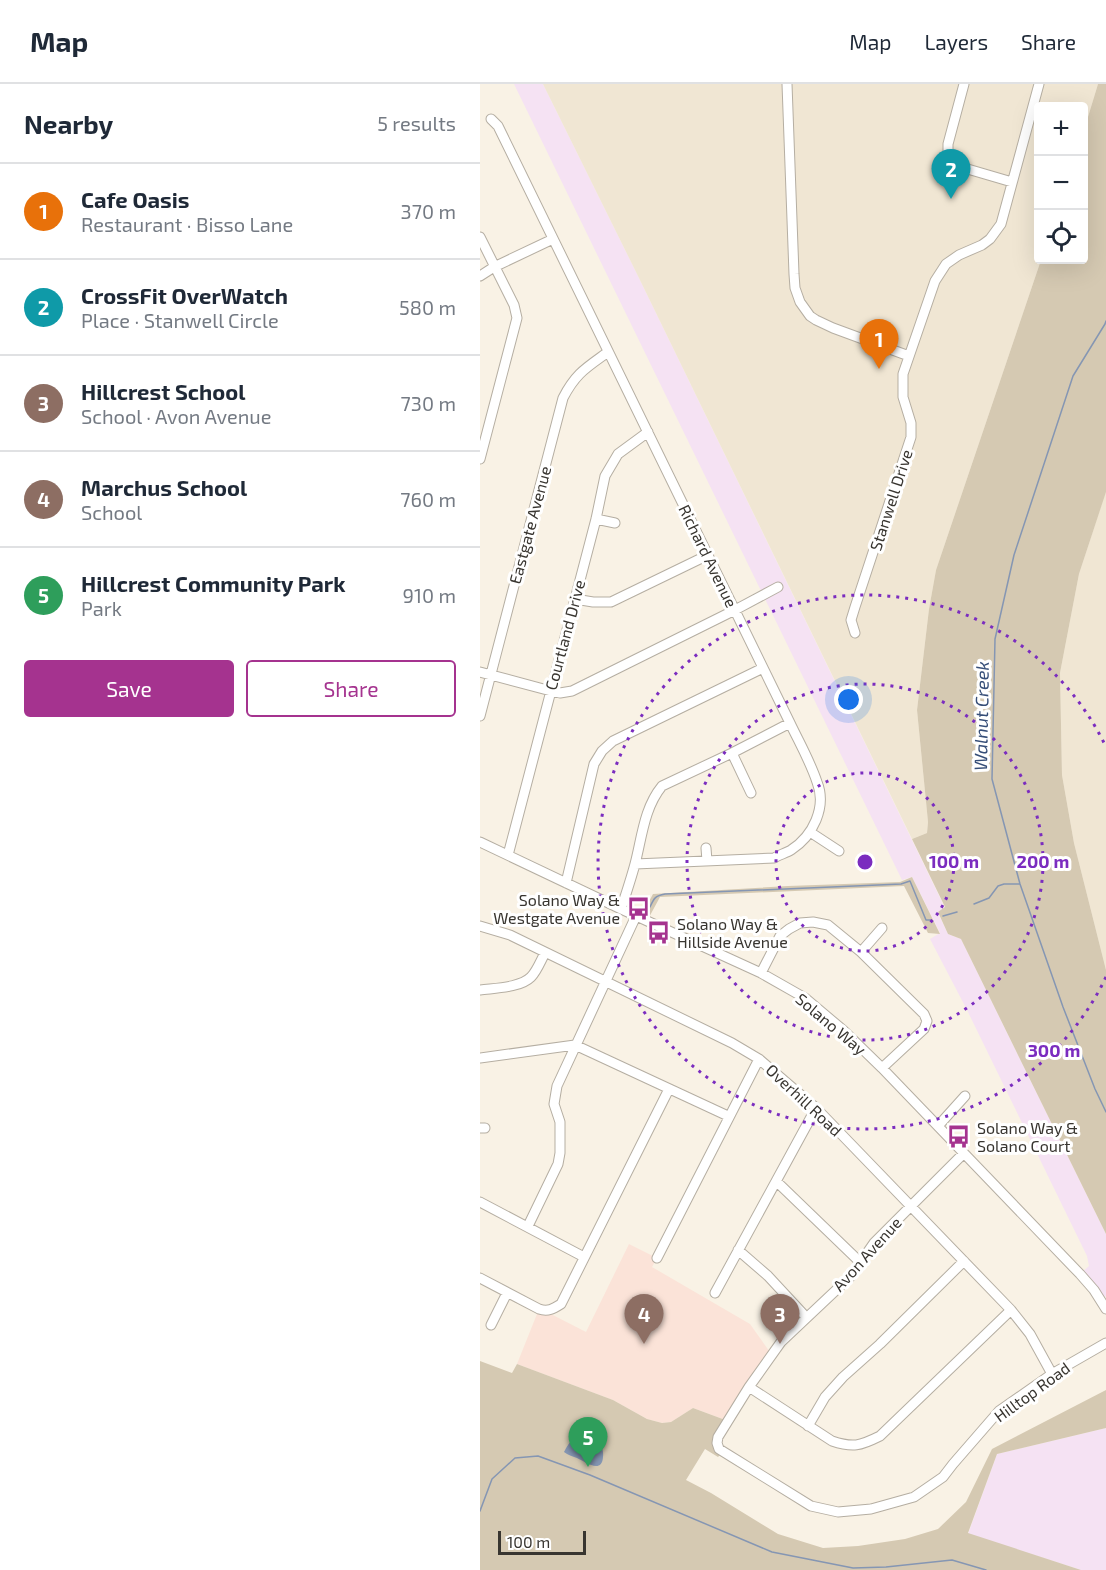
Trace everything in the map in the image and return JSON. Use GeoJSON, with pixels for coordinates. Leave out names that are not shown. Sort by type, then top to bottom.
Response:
{"type":"FeatureCollection","features":[{"type":"Feature","properties":{"kind":"street"},"geometry":{"type":"LineString","coordinates":[[787,84],[794,274],[795,288],[800,302],[810,316],[824,325],[909,356]]}},
{"type":"Feature","properties":{"kind":"street"},"geometry":{"type":"LineString","coordinates":[[964,84],[948,144],[948,157],[954,165],[1012,182]]}},
{"type":"Feature","properties":{"kind":"street","name":"Stanwell Drive"},"geometry":{"type":"LineString","coordinates":[[855,633],[851,620],[911,437],[911,423],[903,397],[903,374],[930,293],[938,274],[946,264],[982,245],[997,231],[1004,214],[1039,84]]}},
{"type":"Feature","properties":{"kind":"street","name":"Richard Avenue"},"geometry":{"type":"LineString","coordinates":[[491,119],[498,126],[818,784],[820,806],[818,817],[810,832],[791,850],[774,858],[635,864]]}},
{"type":"Feature","properties":{"kind":"street"},"geometry":{"type":"LineString","coordinates":[[480,237],[514,305],[517,318],[480,459]]}},
{"type":"Feature","properties":{"kind":"street"},"geometry":{"type":"LineString","coordinates":[[480,276],[553,239]]}},
{"type":"Feature","properties":{"kind":"street","name":"Eastgate Avenue"},"geometry":{"type":"LineString","coordinates":[[480,716],[563,399],[579,373],[608,352]]}},
{"type":"Feature","properties":{"kind":"street","name":"Courtland Drive"},"geometry":{"type":"LineString","coordinates":[[508,855],[596,519],[605,476],[618,454],[648,432]]}},
{"type":"Feature","properties":{"kind":"street"},"geometry":{"type":"LineString","coordinates":[[596,519],[615,523]]}},
{"type":"Feature","properties":{"kind":"street"},"geometry":{"type":"LineString","coordinates":[[574,599],[610,602],[708,555]]}},
{"type":"Feature","properties":{"kind":"street"},"geometry":{"type":"LineString","coordinates":[[480,672],[551,692],[572,691],[778,587]]}},
{"type":"Feature","properties":{"kind":"street"},"geometry":{"type":"LineString","coordinates":[[566,883],[594,764],[602,751],[612,741],[763,668]]}},
{"type":"Feature","properties":{"kind":"street"},"geometry":{"type":"LineString","coordinates":[[621,909],[648,810],[654,796],[662,786],[790,723]]}},
{"type":"Feature","properties":{"kind":"street"},"geometry":{"type":"LineString","coordinates":[[732,753],[751,793]]}},
{"type":"Feature","properties":{"kind":"street"},"geometry":{"type":"LineString","coordinates":[[810,832],[839,851]]}},
{"type":"Feature","properties":{"kind":"street","name":"Solano Way"},"geometry":{"type":"LineString","coordinates":[[480,842],[761,973],[805,998],[843,1030],[882,1068],[1080,1274],[1106,1309]]}},
{"type":"Feature","properties":{"kind":"street"},"geometry":{"type":"LineString","coordinates":[[706,848],[707,861]]}},
{"type":"Feature","properties":{"kind":"street"},"geometry":{"type":"LineString","coordinates":[[528,1226],[558,1164],[560,1122],[554,1104],[557,1086],[636,916]]}},
{"type":"Feature","properties":{"kind":"street"},"geometry":{"type":"LineString","coordinates":[[761,973],[780,936],[789,929],[800,923],[813,922],[828,925],[861,952],[924,1014],[927,1021],[924,1029],[882,1068]]}},
{"type":"Feature","properties":{"kind":"street","name":"Overhill Road"},"geometry":{"type":"LineString","coordinates":[[480,926],[510,935],[732,1043],[759,1059],[816,1108],[1011,1310],[1030,1334],[1052,1374]]}},
{"type":"Feature","properties":{"kind":"street"},"geometry":{"type":"LineString","coordinates":[[861,952],[882,928]]}},
{"type":"Feature","properties":{"kind":"street"},"geometry":{"type":"LineString","coordinates":[[480,990],[517,985],[526,981],[532,976],[545,952]]}},
{"type":"Feature","properties":{"kind":"street"},"geometry":{"type":"LineString","coordinates":[[480,1058],[575,1045],[728,1116]]}},
{"type":"Feature","properties":{"kind":"street"},"geometry":{"type":"LineString","coordinates":[[657,1258],[759,1059]]}},
{"type":"Feature","properties":{"kind":"street"},"geometry":{"type":"LineString","coordinates":[[480,1278],[545,1311],[553,1310],[561,1304],[669,1089]]}},
{"type":"Feature","properties":{"kind":"street"},"geometry":{"type":"LineString","coordinates":[[938,1126],[965,1096]]}},
{"type":"Feature","properties":{"kind":"street"},"geometry":{"type":"LineString","coordinates":[[715,1293],[816,1108]]}},
{"type":"Feature","properties":{"kind":"street","name":"Avon Avenue"},"geometry":{"type":"LineString","coordinates":[[717,1446],[718,1437],[749,1387],[782,1341],[851,1276],[874,1243],[963,1154]]}},
{"type":"Feature","properties":{"kind":"street"},"geometry":{"type":"LineString","coordinates":[[776,1180],[861,1263]]}},
{"type":"Feature","properties":{"kind":"street"},"geometry":{"type":"LineString","coordinates":[[480,1202],[584,1257]]}},
{"type":"Feature","properties":{"kind":"street"},"geometry":{"type":"LineString","coordinates":[[738,1250],[768,1276],[806,1317]]}},
{"type":"Feature","properties":{"kind":"street"},"geometry":{"type":"LineString","coordinates":[[808,1426],[825,1397],[843,1377],[964,1261]]}},
{"type":"Feature","properties":{"kind":"street"},"geometry":{"type":"LineString","coordinates":[[491,1324],[507,1293]]}},
{"type":"Feature","properties":{"kind":"street"},"geometry":{"type":"LineString","coordinates":[[749,1387],[832,1441],[846,1445],[863,1444],[880,1436],[1011,1310]]}},
{"type":"Feature","properties":{"kind":"street","name":"Hilltop Road"},"geometry":{"type":"LineString","coordinates":[[717,1446],[722,1452],[811,1506],[838,1512],[871,1509],[914,1497],[943,1477],[999,1411],[1052,1374],[1106,1343]]}},
{"type":"Feature","properties":{"kind":"shaded area"},"geometry":{"type":"Polygon","coordinates":[[[514,84],[543,84],[945,908],[938,913],[948,934],[961,939],[1106,1234],[1106,1296],[1100,1299],[1080,1274],[1089,1266],[1087,1256],[930,939],[940,933],[912,877],[902,880],[514,84]]]}},
{"type":"Feature","properties":{"kind":"shaded area"},"geometry":{"type":"Polygon","coordinates":[[[543,84],[1098,84],[1088,117],[1088,102],[1034,102],[1034,264],[1040,264],[936,570],[929,609],[917,710],[928,822],[927,833],[912,839],[543,84]]]}},
{"type":"Feature","properties":{"kind":"shaded area"},"geometry":{"type":"Polygon","coordinates":[[[1098,84],[1106,84],[1106,492],[1079,574],[1060,673],[1062,775],[1074,843],[1106,970],[1106,1234],[961,939],[948,934],[938,912],[945,907],[912,839],[927,833],[928,822],[917,710],[936,570],[1040,264],[1088,264],[1088,117],[1098,84]]]}},
{"type":"Feature","properties":{"kind":"shaded area"},"geometry":{"type":"Polygon","coordinates":[[[1106,491],[1106,970],[1074,843],[1062,775],[1060,673],[1079,574],[1106,491]]]}},
{"type":"Feature","properties":{"kind":"shaded area"},"geometry":{"type":"Polygon","coordinates":[[[912,877],[940,934],[928,933],[904,886],[660,897],[647,921],[640,918],[653,894],[900,882],[912,877]]]}},
{"type":"Feature","properties":{"kind":"shaded area"},"geometry":{"type":"Polygon","coordinates":[[[629,1244],[657,1258],[652,1267],[750,1324],[772,1355],[728,1421],[693,1408],[671,1422],[662,1423],[647,1419],[613,1400],[517,1364],[539,1309],[586,1332],[629,1244]]]}},
{"type":"Feature","properties":{"kind":"shaded area"},"geometry":{"type":"Polygon","coordinates":[[[480,1361],[512,1373],[517,1364],[613,1400],[647,1419],[662,1423],[671,1422],[693,1408],[728,1421],[718,1437],[722,1453],[718,1457],[705,1449],[686,1480],[778,1534],[823,1548],[858,1546],[905,1539],[938,1529],[966,1502],[992,1449],[1106,1390],[1106,1428],[997,1454],[968,1533],[1081,1570],[480,1570],[480,1361]]]}},
{"type":"Feature","properties":{"kind":"shaded area"},"geometry":{"type":"Polygon","coordinates":[[[1106,1428],[1106,1570],[1081,1570],[968,1534],[997,1454],[1106,1428]]]}},
{"type":"Feature","properties":{"kind":"water"},"geometry":{"type":"Polygon","coordinates":[[[592,1436],[598,1439],[603,1450],[600,1465],[592,1465],[564,1452],[573,1440],[592,1436]]]}},
{"type":"Feature","properties":{"kind":"waterway","name":"Walnut Creek"},"geometry":{"type":"LineString","coordinates":[[1106,321],[1073,376],[1014,555],[995,639],[992,779],[1020,884],[1063,1007],[1106,1112]]}},
{"type":"Feature","properties":{"kind":"waterway"},"geometry":{"type":"LineString","coordinates":[[650,907],[655,898],[665,894],[901,884],[910,881],[926,920],[931,920]]}},
{"type":"Feature","properties":{"kind":"waterway"},"geometry":{"type":"LineString","coordinates":[[974,904],[989,898],[998,886],[1019,884]]}},
{"type":"Feature","properties":{"kind":"waterway"},"geometry":{"type":"LineString","coordinates":[[943,916],[957,912]]}},
{"type":"Feature","properties":{"kind":"waterway"},"geometry":{"type":"LineString","coordinates":[[480,1511],[492,1479],[515,1458],[538,1456],[590,1475],[772,1552],[853,1568],[952,1560],[986,1570]]}},
{"type":"Feature","properties":{"kind":"place","name":"CrossFit OverWatch"},"geometry":{"type":"Point","coordinates":[951,199]}},
{"type":"Feature","properties":{"kind":"place","name":"Cafe Oasis"},"geometry":{"type":"Point","coordinates":[879,369]}},
{"type":"Feature","properties":{"kind":"place","name":"Solano Way & Westgate Avenue"},"geometry":{"type":"Point","coordinates":[638,909]}},
{"type":"Feature","properties":{"kind":"place","name":"Solano Way & Hillside Avenue"},"geometry":{"type":"Point","coordinates":[659,933]}},
{"type":"Feature","properties":{"kind":"place","name":"Solano Way & Solano Court"},"geometry":{"type":"Point","coordinates":[959,1137]}},
{"type":"Feature","properties":{"kind":"place","name":"Marchus School"},"geometry":{"type":"Point","coordinates":[644,1344]}},
{"type":"Feature","properties":{"kind":"place","name":"Hillcrest School"},"geometry":{"type":"Point","coordinates":[780,1344]}},
{"type":"Feature","properties":{"kind":"place","name":"Hillcrest Community Park"},"geometry":{"type":"Point","coordinates":[588,1467]}}]}
